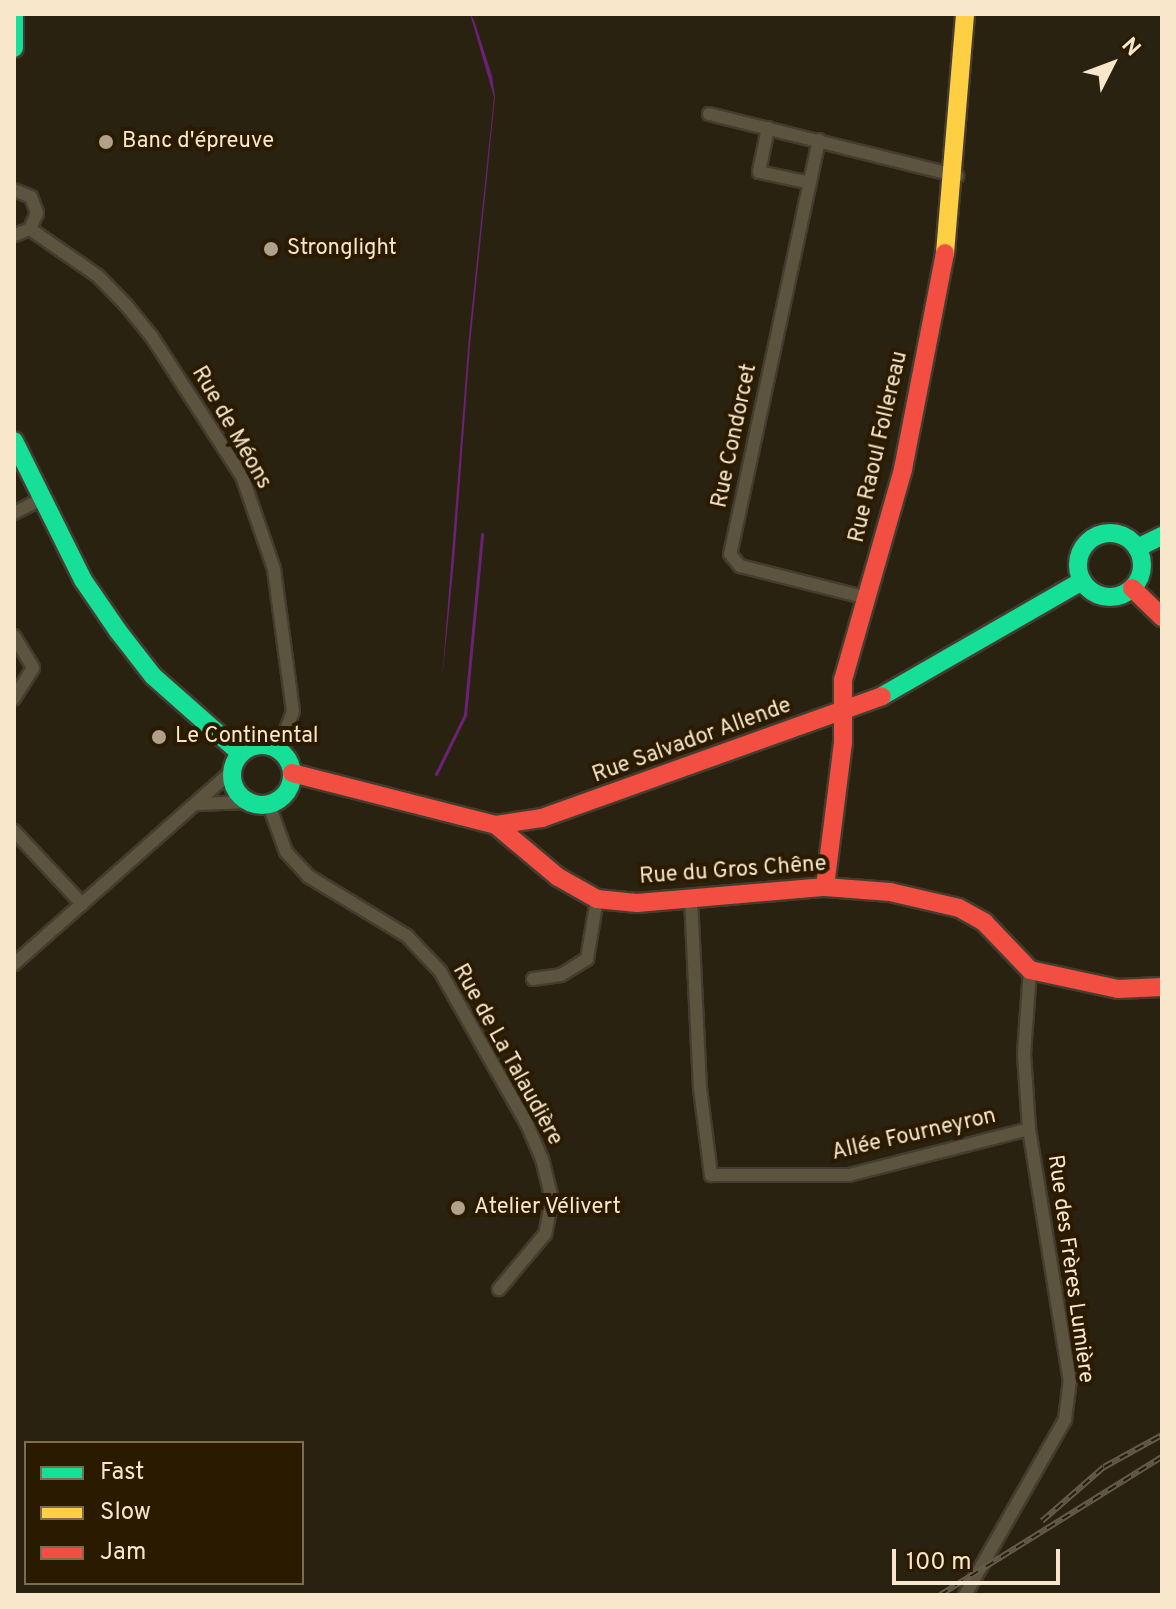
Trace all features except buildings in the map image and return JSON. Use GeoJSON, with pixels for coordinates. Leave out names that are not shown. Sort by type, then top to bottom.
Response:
{"type":"FeatureCollection","features":[{"type":"Feature","properties":{"kind":"street"},"geometry":{"type":"LineString","coordinates":[[14,14],[14,48]]}},
{"type":"Feature","properties":{"kind":"street","name":"Rue Raoul Follereau"},"geometry":{"type":"LineString","coordinates":[[825,887],[843,743],[843,680],[903,469],[957,176],[965,14]]}},
{"type":"Feature","properties":{"kind":"street"},"geometry":{"type":"LineString","coordinates":[[709,114],[957,176]]}},
{"type":"Feature","properties":{"kind":"street"},"geometry":{"type":"LineString","coordinates":[[768,128],[759,172],[810,183]]}},
{"type":"Feature","properties":{"kind":"street","name":"Rue Condorcet"},"geometry":{"type":"LineString","coordinates":[[819,140],[730,554],[740,566],[867,598]]}},
{"type":"Feature","properties":{"kind":"street"},"geometry":{"type":"LineString","coordinates":[[14,190],[31,197],[37,213],[30,229],[14,235]]}},
{"type":"Feature","properties":{"kind":"street","name":"Rue de Méons"},"geometry":{"type":"LineString","coordinates":[[30,229],[98,276],[126,305],[152,337],[242,476],[274,569],[293,711],[279,750]]}},
{"type":"Feature","properties":{"kind":"street"},"geometry":{"type":"LineString","coordinates":[[14,441],[83,580],[118,631],[153,676],[240,753]]}},
{"type":"Feature","properties":{"kind":"street"},"geometry":{"type":"LineString","coordinates":[[14,513],[41,499]]}},
{"type":"Feature","properties":{"kind":"street"},"geometry":{"type":"LineString","coordinates":[[1098,535],[1120,535],[1137,548],[1142,569],[1132,588],[1106,597],[1082,581],[1078,560],[1098,535]]}},
{"type":"Feature","properties":{"kind":"street"},"geometry":{"type":"LineString","coordinates":[[1137,548],[1162,536]]}},
{"type":"Feature","properties":{"kind":"street","name":"Rue Salvador Allende"},"geometry":{"type":"LineString","coordinates":[[292,773],[496,825],[597,802],[868,704],[1082,581]]}},
{"type":"Feature","properties":{"kind":"street"},"geometry":{"type":"LineString","coordinates":[[1132,588],[1162,617]]}},
{"type":"Feature","properties":{"kind":"street"},"geometry":{"type":"LineString","coordinates":[[14,636],[33,668],[14,698]]}},
{"type":"Feature","properties":{"kind":"street"},"geometry":{"type":"LineString","coordinates":[[14,964],[198,804],[231,772],[240,753],[255,745],[279,750],[292,773],[288,791],[269,805],[248,802],[198,804]]}},
{"type":"Feature","properties":{"kind":"street"},"geometry":{"type":"LineString","coordinates":[[231,772],[236,792],[248,802]]}},
{"type":"Feature","properties":{"kind":"street","name":"Rue de La Talaudière"},"geometry":{"type":"LineString","coordinates":[[269,805],[286,852],[308,876],[407,936],[440,971],[527,1124],[542,1159],[552,1199],[545,1234],[499,1289]]}},
{"type":"Feature","properties":{"kind":"street","name":"Rue du Gros Chêne"},"geometry":{"type":"LineString","coordinates":[[496,825],[558,877],[597,899],[637,903],[825,887],[890,892],[959,908],[984,922],[1030,970]]}},
{"type":"Feature","properties":{"kind":"street"},"geometry":{"type":"LineString","coordinates":[[14,831],[82,904]]}},
{"type":"Feature","properties":{"kind":"street","name":"Allée Fourneyron"},"geometry":{"type":"LineString","coordinates":[[691,898],[700,1088],[711,1175],[849,1175],[1029,1129]]}},
{"type":"Feature","properties":{"kind":"street"},"geometry":{"type":"LineString","coordinates":[[533,979],[561,975],[587,959],[597,899]]}},
{"type":"Feature","properties":{"kind":"street"},"geometry":{"type":"LineString","coordinates":[[1030,970],[1118,989],[1162,987]]}},
{"type":"Feature","properties":{"kind":"street","name":"Rue des Frères Lumière"},"geometry":{"type":"LineString","coordinates":[[965,1595],[1065,1420],[1070,1382],[1029,1129],[1024,1054],[1030,970]]}},
{"type":"Feature","properties":{"kind":"shaded area"},"geometry":{"type":"Polygon","coordinates":[[[470,14],[492,76],[495,97],[470,345],[442,680],[469,336],[494,97],[470,14]]]}},
{"type":"Feature","properties":{"kind":"waterway"},"geometry":{"type":"LineString","coordinates":[[436,774],[465,715],[482,534]]}},
{"type":"Feature","properties":{"kind":"railway"},"geometry":{"type":"LineString","coordinates":[[1042,1521],[1104,1467],[1162,1435]]}},
{"type":"Feature","properties":{"kind":"railway"},"geometry":{"type":"LineString","coordinates":[[940,1595],[1162,1457]]}},
{"type":"Feature","properties":{"kind":"traffic: fast"},"geometry":{"type":"LineString","coordinates":[[14,14],[14,48]]}},
{"type":"Feature","properties":{"kind":"traffic: fast"},"geometry":{"type":"LineString","coordinates":[[14,441],[83,580],[118,631],[153,676],[240,753]]}},
{"type":"Feature","properties":{"kind":"traffic: fast"},"geometry":{"type":"LineString","coordinates":[[1110,533],[1128,539],[1136,547],[1142,565],[1136,583],[1128,591],[1110,597],[1092,591],[1084,583],[1078,565],[1084,547],[1092,539],[1110,533]]}},
{"type":"Feature","properties":{"kind":"traffic: fast"},"geometry":{"type":"LineString","coordinates":[[1137,548],[1162,536]]}},
{"type":"Feature","properties":{"kind":"traffic: fast"},"geometry":{"type":"LineString","coordinates":[[882,696],[1082,581]]}},
{"type":"Feature","properties":{"kind":"traffic: fast"},"geometry":{"type":"LineString","coordinates":[[262,745],[284,753],[292,775],[284,797],[262,805],[240,797],[232,775],[240,753],[262,745]]}},
{"type":"Feature","properties":{"kind":"traffic: slow"},"geometry":{"type":"LineString","coordinates":[[945,253],[965,14]]}},
{"type":"Feature","properties":{"kind":"traffic: jam"},"geometry":{"type":"LineString","coordinates":[[825,887],[843,743],[843,680],[903,469],[945,253]]}},
{"type":"Feature","properties":{"kind":"traffic: jam"},"geometry":{"type":"LineString","coordinates":[[1132,588],[1162,617]]}},
{"type":"Feature","properties":{"kind":"traffic: jam"},"geometry":{"type":"LineString","coordinates":[[292,773],[496,825],[542,818],[882,696]]}},
{"type":"Feature","properties":{"kind":"traffic: jam"},"geometry":{"type":"LineString","coordinates":[[496,825],[558,877],[597,899],[637,903],[825,887],[890,892],[959,908],[984,922],[1030,970],[1118,989],[1162,987]]}},
{"type":"Feature","properties":{"kind":"place","name":"Banc d'épreuve"},"geometry":{"type":"Point","coordinates":[106,142]}},
{"type":"Feature","properties":{"kind":"place","name":"Stronglight"},"geometry":{"type":"Point","coordinates":[271,249]}},
{"type":"Feature","properties":{"kind":"place","name":"Le Continental"},"geometry":{"type":"Point","coordinates":[159,737]}},
{"type":"Feature","properties":{"kind":"place","name":"Atelier Vélivert"},"geometry":{"type":"Point","coordinates":[458,1208]}}]}
